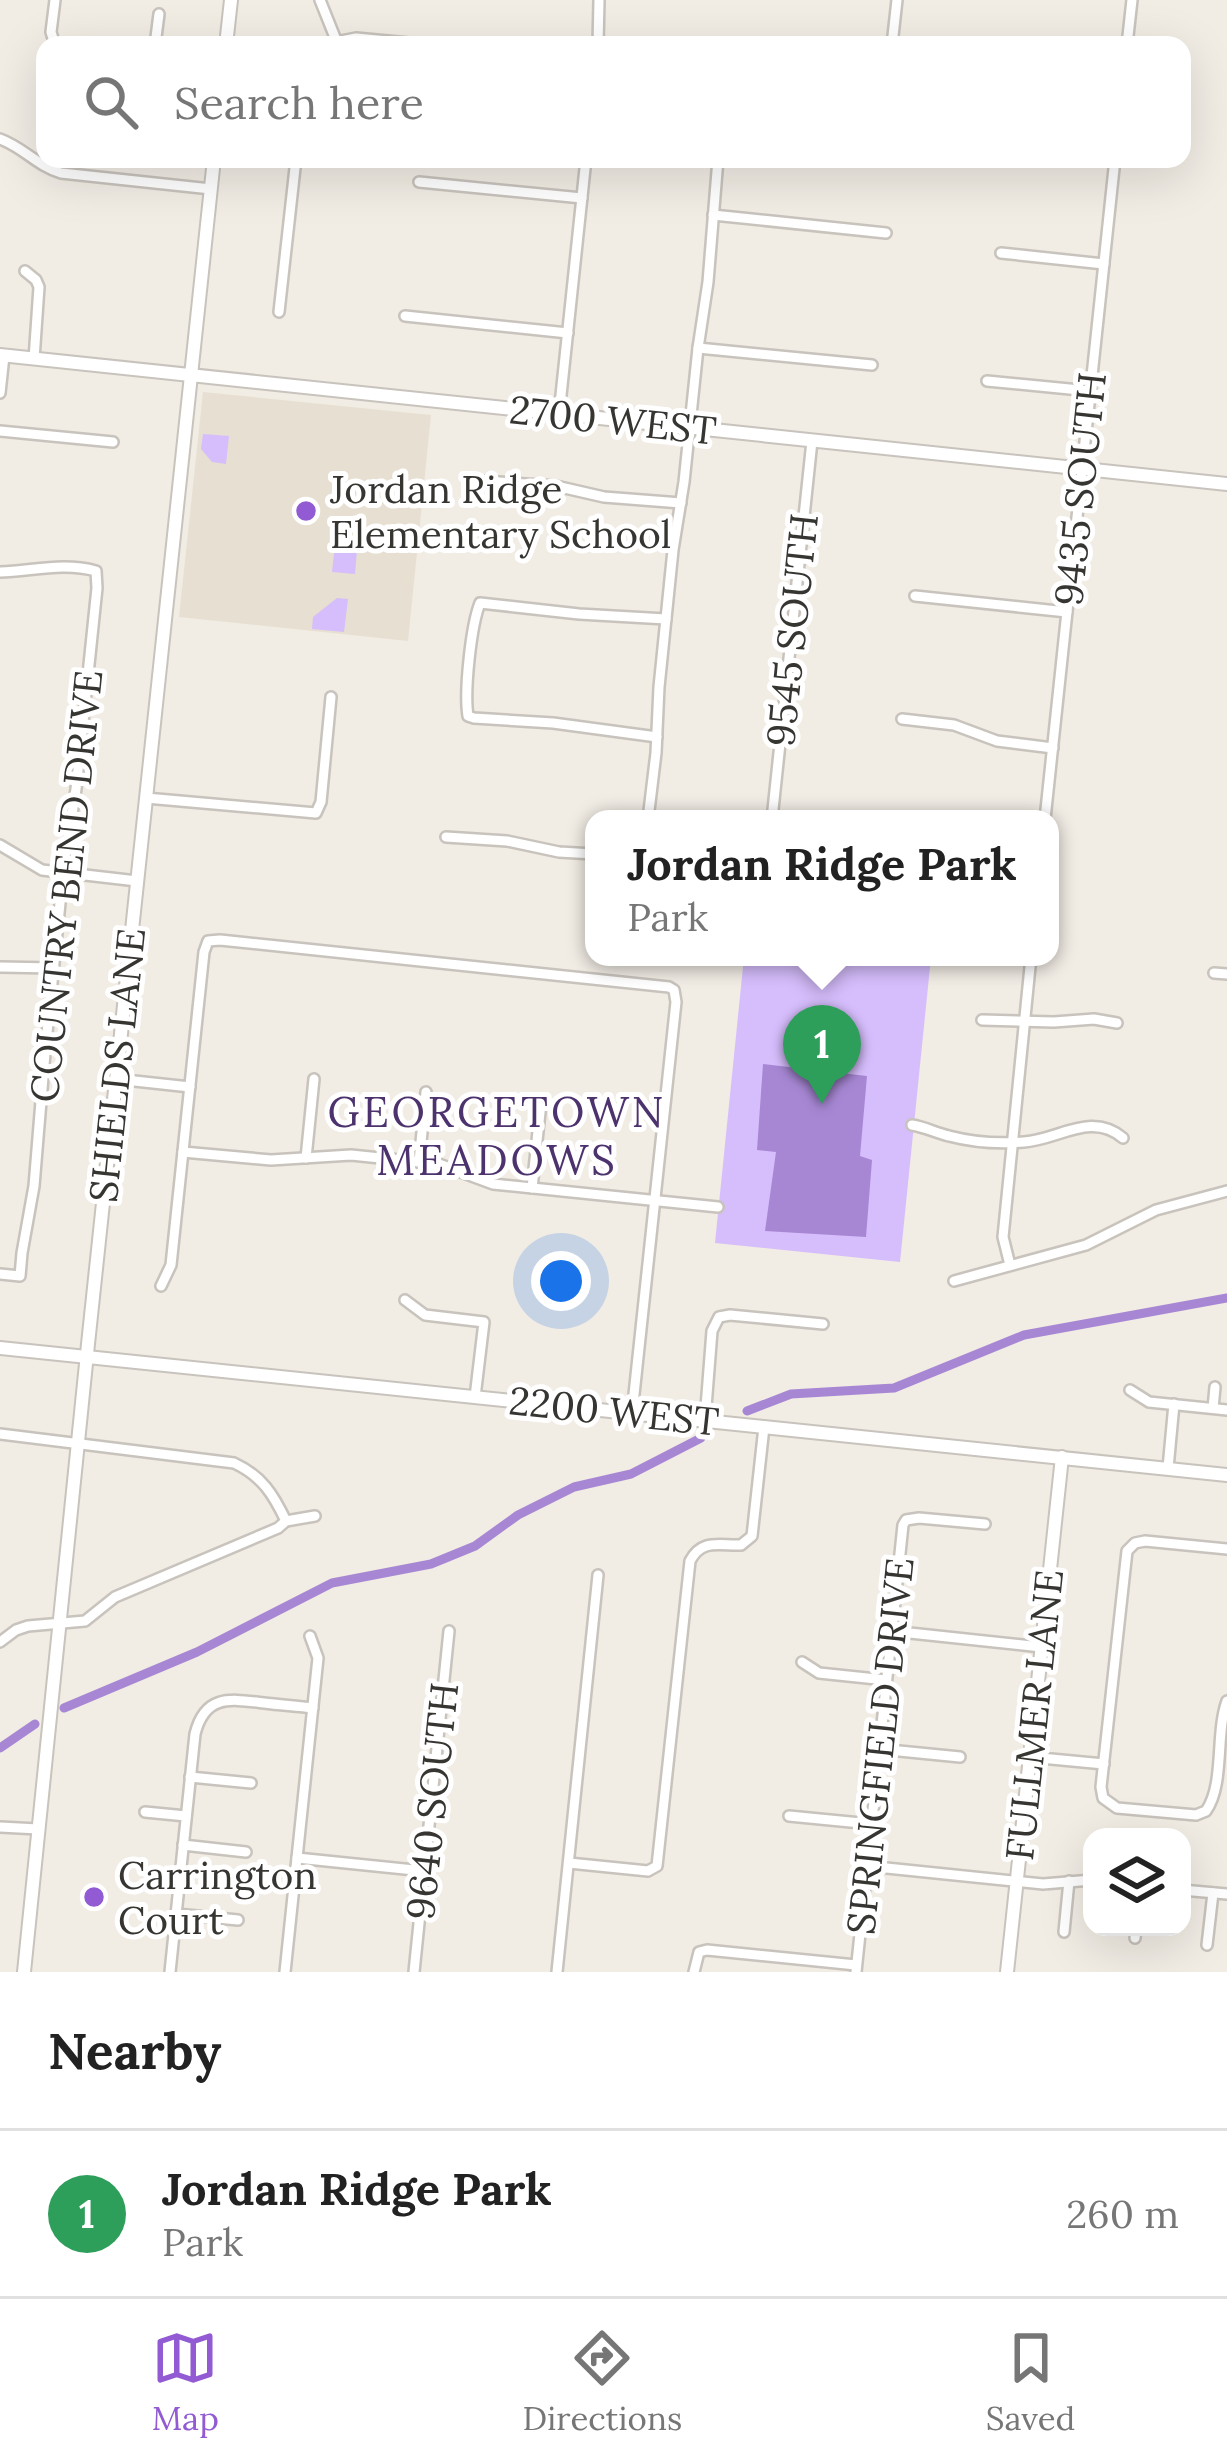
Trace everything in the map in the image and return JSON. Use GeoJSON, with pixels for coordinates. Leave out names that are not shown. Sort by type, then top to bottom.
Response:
{"type":"FeatureCollection","features":[{"type":"Feature","properties":{"kind":"main road"},"geometry":{"type":"LineString","coordinates":[[227,36],[231,0]]}},
{"type":"Feature","properties":{"kind":"main road","name":"SHIELDS LANE"},"geometry":{"type":"LineString","coordinates":[[24,1972],[213,168]]}},
{"type":"Feature","properties":{"kind":"main road","name":"2700 WEST"},"geometry":{"type":"LineString","coordinates":[[2,356],[1227,484]]}},
{"type":"Feature","properties":{"kind":"main road","name":"2200 WEST"},"geometry":{"type":"LineString","coordinates":[[0,1348],[1227,1474]]}},
{"type":"Feature","properties":{"kind":"main road","name":"FULLMER LANE"},"geometry":{"type":"LineString","coordinates":[[1007,1972],[1061,1457]]}},
{"type":"Feature","properties":{"kind":"street"},"geometry":{"type":"LineString","coordinates":[[52,36],[55,0]]}},
{"type":"Feature","properties":{"kind":"street"},"geometry":{"type":"LineString","coordinates":[[320,0],[334,36]]}},
{"type":"Feature","properties":{"kind":"street"},"geometry":{"type":"LineString","coordinates":[[598,0],[598,36]]}},
{"type":"Feature","properties":{"kind":"street"},"geometry":{"type":"LineString","coordinates":[[893,36],[897,0]]}},
{"type":"Feature","properties":{"kind":"street"},"geometry":{"type":"LineString","coordinates":[[1128,36],[1132,0]]}},
{"type":"Feature","properties":{"kind":"street"},"geometry":{"type":"LineString","coordinates":[[156,36],[159,14]]}},
{"type":"Feature","properties":{"kind":"street"},"geometry":{"type":"LineString","coordinates":[[0,139],[36,162]]}},
{"type":"Feature","properties":{"kind":"street"},"geometry":{"type":"LineString","coordinates":[[44,168],[211,189]]}},
{"type":"Feature","properties":{"kind":"street"},"geometry":{"type":"LineString","coordinates":[[280,312],[295,168]]}},
{"type":"Feature","properties":{"kind":"street"},"geometry":{"type":"LineString","coordinates":[[559,414],[585,168]]}},
{"type":"Feature","properties":{"kind":"street"},"geometry":{"type":"LineString","coordinates":[[652,810],[666,619],[708,282],[717,168]]}},
{"type":"Feature","properties":{"kind":"street","name":"9435 SOUTH"},"geometry":{"type":"LineString","coordinates":[[1046,810],[1114,168]]}},
{"type":"Feature","properties":{"kind":"street"},"geometry":{"type":"LineString","coordinates":[[418,182],[582,199]]}},
{"type":"Feature","properties":{"kind":"street"},"geometry":{"type":"LineString","coordinates":[[713,215],[886,233]]}},
{"type":"Feature","properties":{"kind":"street"},"geometry":{"type":"LineString","coordinates":[[1001,254],[1104,264]]}},
{"type":"Feature","properties":{"kind":"street"},"geometry":{"type":"LineString","coordinates":[[25,271],[39,287],[34,359]]}},
{"type":"Feature","properties":{"kind":"street"},"geometry":{"type":"LineString","coordinates":[[404,316],[568,333]]}},
{"type":"Feature","properties":{"kind":"street"},"geometry":{"type":"LineString","coordinates":[[698,348],[872,365]]}},
{"type":"Feature","properties":{"kind":"street"},"geometry":{"type":"LineString","coordinates":[[0,393],[2,356]]}},
{"type":"Feature","properties":{"kind":"street"},"geometry":{"type":"LineString","coordinates":[[987,380],[1090,392]]}},
{"type":"Feature","properties":{"kind":"street"},"geometry":{"type":"LineString","coordinates":[[0,430],[113,442]]}},
{"type":"Feature","properties":{"kind":"street","name":"9545 SOUTH"},"geometry":{"type":"LineString","coordinates":[[773,810],[812,441]]}},
{"type":"Feature","properties":{"kind":"street"},"geometry":{"type":"LineString","coordinates":[[484,481],[681,503]]}},
{"type":"Feature","properties":{"kind":"street","name":"COUNTRY BEND DRIVE"},"geometry":{"type":"LineString","coordinates":[[0,572],[49,566],[96,571],[97,588],[63,873],[34,1186],[20,1276],[0,1274]]}},
{"type":"Feature","properties":{"kind":"street"},"geometry":{"type":"LineString","coordinates":[[915,596],[1067,612]]}},
{"type":"Feature","properties":{"kind":"street"},"geometry":{"type":"LineString","coordinates":[[657,737],[468,716],[471,658],[479,603],[666,619]]}},
{"type":"Feature","properties":{"kind":"street"},"geometry":{"type":"LineString","coordinates":[[146,798],[316,813],[332,697]]}},
{"type":"Feature","properties":{"kind":"street"},"geometry":{"type":"LineString","coordinates":[[902,719],[954,725],[997,741],[1053,748]]}},
{"type":"Feature","properties":{"kind":"street"},"geometry":{"type":"LineString","coordinates":[[446,837],[585,853]]}},
{"type":"Feature","properties":{"kind":"street"},"geometry":{"type":"LineString","coordinates":[[0,845],[34,867],[137,881]]}},
{"type":"Feature","properties":{"kind":"street"},"geometry":{"type":"LineString","coordinates":[[161,1286],[171,1265],[208,941],[663,986],[674,990],[676,1002],[632,1413]]}},
{"type":"Feature","properties":{"kind":"street"},"geometry":{"type":"LineString","coordinates":[[1010,1265],[1003,1237],[1030,966]]}},
{"type":"Feature","properties":{"kind":"street"},"geometry":{"type":"LineString","coordinates":[[0,967],[53,968]]}},
{"type":"Feature","properties":{"kind":"street"},"geometry":{"type":"LineString","coordinates":[[1214,973],[1227,974]]}},
{"type":"Feature","properties":{"kind":"street"},"geometry":{"type":"LineString","coordinates":[[982,1020],[1094,1018],[1117,1023]]}},
{"type":"Feature","properties":{"kind":"street"},"geometry":{"type":"LineString","coordinates":[[116,1079],[190,1088]]}},
{"type":"Feature","properties":{"kind":"street"},"geometry":{"type":"LineString","coordinates":[[306,1158],[314,1079]]}},
{"type":"Feature","properties":{"kind":"street"},"geometry":{"type":"LineString","coordinates":[[419,1162],[426,1092]]}},
{"type":"Feature","properties":{"kind":"street"},"geometry":{"type":"LineString","coordinates":[[532,1188],[541,1103]]}},
{"type":"Feature","properties":{"kind":"street"},"geometry":{"type":"LineString","coordinates":[[912,1125],[957,1137],[1012,1142],[1085,1127],[1109,1129],[1123,1138]]}},
{"type":"Feature","properties":{"kind":"street"},"geometry":{"type":"LineString","coordinates":[[183,1152],[271,1160],[337,1154],[419,1162],[452,1167],[493,1184],[718,1207]]}},
{"type":"Feature","properties":{"kind":"street"},"geometry":{"type":"LineString","coordinates":[[954,1281],[1103,1238],[1156,1210],[1227,1191]]}},
{"type":"Feature","properties":{"kind":"street"},"geometry":{"type":"LineString","coordinates":[[405,1300],[425,1316],[484,1322],[475,1397]]}},
{"type":"Feature","properties":{"kind":"street"},"geometry":{"type":"LineString","coordinates":[[704,1420],[712,1331],[719,1317],[823,1324]]}},
{"type":"Feature","properties":{"kind":"street"},"geometry":{"type":"LineString","coordinates":[[1213,1408],[1215,1387]]}},
{"type":"Feature","properties":{"kind":"street"},"geometry":{"type":"LineString","coordinates":[[1130,1390],[1142,1400],[1227,1410]]}},
{"type":"Feature","properties":{"kind":"street"},"geometry":{"type":"LineString","coordinates":[[1168,1468],[1174,1405]]}},
{"type":"Feature","properties":{"kind":"street"},"geometry":{"type":"LineString","coordinates":[[568,1863],[647,1871],[658,1862],[690,1561],[706,1545],[741,1545],[752,1536],[764,1426]]}},
{"type":"Feature","properties":{"kind":"street"},"geometry":{"type":"LineString","coordinates":[[0,1434],[234,1463],[264,1482],[286,1521]]}},
{"type":"Feature","properties":{"kind":"street"},"geometry":{"type":"LineString","coordinates":[[0,1642],[22,1628],[85,1621],[116,1597],[286,1521],[315,1516]]}},
{"type":"Feature","properties":{"kind":"street","name":"SPRINGFIELD DRIVE"},"geometry":{"type":"LineString","coordinates":[[856,1969],[902,1532],[906,1520],[919,1518],[985,1524]]}},
{"type":"Feature","properties":{"kind":"street"},"geometry":{"type":"LineString","coordinates":[[1227,1538],[1226,1549],[1145,1541],[1127,1551],[1103,1798],[1118,1808],[1196,1815],[1206,1811],[1213,1797],[1227,1701]]}},
{"type":"Feature","properties":{"kind":"street"},"geometry":{"type":"LineString","coordinates":[[557,1972],[598,1575]]}},
{"type":"Feature","properties":{"kind":"street","name":"9640 SOUTH"},"geometry":{"type":"LineString","coordinates":[[414,1972],[449,1631]]}},
{"type":"Feature","properties":{"kind":"street"},"geometry":{"type":"LineString","coordinates":[[892,1631],[1042,1647]]}},
{"type":"Feature","properties":{"kind":"street"},"geometry":{"type":"LineString","coordinates":[[285,1972],[318,1658],[310,1636]]}},
{"type":"Feature","properties":{"kind":"street"},"geometry":{"type":"LineString","coordinates":[[802,1662],[819,1673],[886,1680]]}},
{"type":"Feature","properties":{"kind":"street"},"geometry":{"type":"LineString","coordinates":[[170,1972],[196,1727],[202,1715],[228,1700],[313,1708]]}},
{"type":"Feature","properties":{"kind":"street"},"geometry":{"type":"LineString","coordinates":[[879,1749],[960,1757]]}},
{"type":"Feature","properties":{"kind":"street"},"geometry":{"type":"LineString","coordinates":[[1030,1756],[1104,1764]]}},
{"type":"Feature","properties":{"kind":"street"},"geometry":{"type":"LineString","coordinates":[[190,1777],[251,1783]]}},
{"type":"Feature","properties":{"kind":"street"},"geometry":{"type":"LineString","coordinates":[[145,1812],[186,1816]]}},
{"type":"Feature","properties":{"kind":"street"},"geometry":{"type":"LineString","coordinates":[[789,1816],[871,1824]]}},
{"type":"Feature","properties":{"kind":"street"},"geometry":{"type":"LineString","coordinates":[[0,1827],[38,1829]]}},
{"type":"Feature","properties":{"kind":"street"},"geometry":{"type":"LineString","coordinates":[[183,1845],[246,1852]]}},
{"type":"Feature","properties":{"kind":"street"},"geometry":{"type":"LineString","coordinates":[[297,1858],[424,1871]]}},
{"type":"Feature","properties":{"kind":"street"},"geometry":{"type":"LineString","coordinates":[[867,1866],[1043,1884],[1083,1880]]}},
{"type":"Feature","properties":{"kind":"street"},"geometry":{"type":"LineString","coordinates":[[1064,1932],[1069,1881]]}},
{"type":"Feature","properties":{"kind":"street"},"geometry":{"type":"LineString","coordinates":[[1191,1891],[1227,1894]]}},
{"type":"Feature","properties":{"kind":"street"},"geometry":{"type":"LineString","coordinates":[[1207,1945],[1213,1893]]}},
{"type":"Feature","properties":{"kind":"street"},"geometry":{"type":"LineString","coordinates":[[176,1914],[238,1920]]}},
{"type":"Feature","properties":{"kind":"street"},"geometry":{"type":"LineString","coordinates":[[694,1972],[700,1952],[715,1950],[856,1969]]}},
{"type":"Feature","properties":{"kind":"shaded area","name":"Jordan Ridge Elementary School"},"geometry":{"type":"Polygon","coordinates":[[[203,392],[431,415],[408,641],[179,617],[203,392]]]}},
{"type":"Feature","properties":{"kind":"shaded area"},"geometry":{"type":"Polygon","coordinates":[[[203,434],[229,436],[226,464],[212,462],[201,449],[203,434]]]}},
{"type":"Feature","properties":{"kind":"shaded area"},"geometry":{"type":"Polygon","coordinates":[[[336,535],[358,538],[355,574],[332,572],[336,535]]]}},
{"type":"Feature","properties":{"kind":"shaded area"},"geometry":{"type":"Polygon","coordinates":[[[337,598],[348,599],[344,632],[312,629],[313,617],[337,598]]]}},
{"type":"Feature","properties":{"kind":"shaded area"},"geometry":{"type":"Polygon","coordinates":[[[743,966],[930,966],[900,1262],[715,1243],[743,966]]]}},
{"type":"Feature","properties":{"kind":"shaded area"},"geometry":{"type":"Polygon","coordinates":[[[763,1064],[867,1076],[860,1156],[872,1160],[866,1237],[765,1231],[776,1152],[757,1150],[763,1064]]]}},
{"type":"Feature","properties":{"kind":"waterway"},"geometry":{"type":"LineString","coordinates":[[747,1411],[791,1394],[894,1388],[1024,1335],[1227,1298]]}},
{"type":"Feature","properties":{"kind":"waterway"},"geometry":{"type":"LineString","coordinates":[[64,1708],[197,1652],[332,1583],[431,1564],[475,1546],[518,1515],[574,1487],[631,1474],[701,1438]]}},
{"type":"Feature","properties":{"kind":"waterway"},"geometry":{"type":"LineString","coordinates":[[0,1748],[35,1724]]}},
{"type":"Feature","properties":{"kind":"place","name":"Jordan Ridge Elementary School"},"geometry":{"type":"Point","coordinates":[306,511]}},
{"type":"Feature","properties":{"kind":"place","name":"Jordan Ridge Park"},"geometry":{"type":"Point","coordinates":[822,1104]}},
{"type":"Feature","properties":{"kind":"place","name":"Carrington Court"},"geometry":{"type":"Point","coordinates":[94,1897]}},
{"type":"Feature","properties":{"kind":"district","name":"GEORGETOWN MEADOWS"},"geometry":{"type":"Point","coordinates":[497,1136]}}]}
